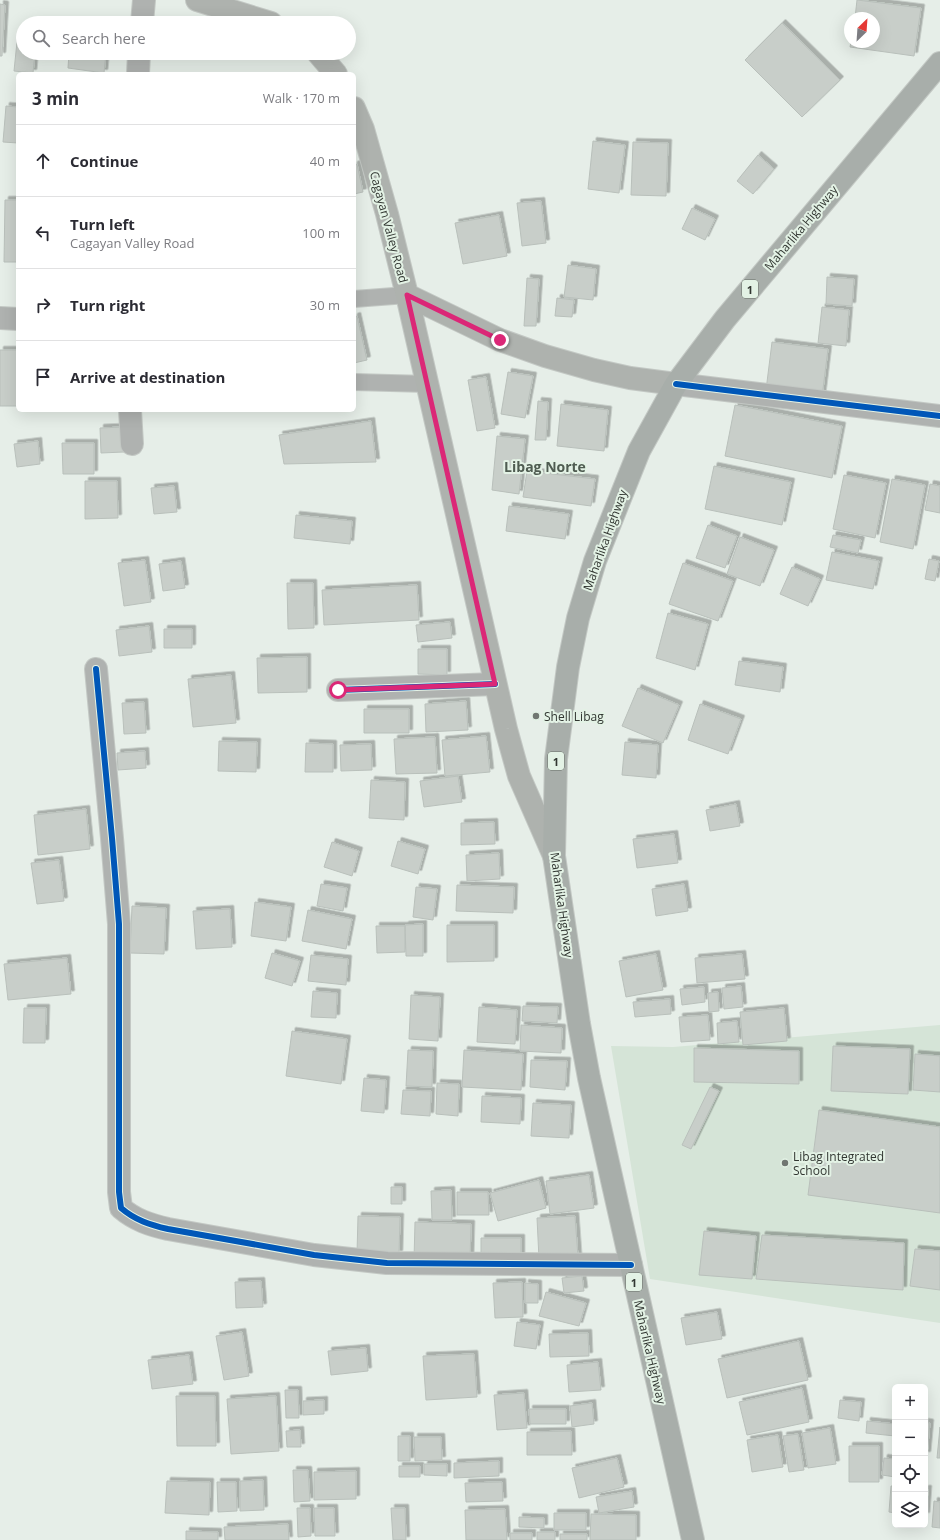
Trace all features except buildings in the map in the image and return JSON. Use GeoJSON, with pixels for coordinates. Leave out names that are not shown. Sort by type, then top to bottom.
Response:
{"type":"FeatureCollection","features":[{"type":"Feature","properties":{"kind":"highway","name":"Maharlika Highway"},"geometry":{"type":"LineString","coordinates":[[693,1540],[587,1070],[554,856],[556,759],[568,667],[578,618],[595,561],[639,451],[676,384],[725,319],[940,63]]}},
{"type":"Feature","properties":{"kind":"main road"},"geometry":{"type":"LineString","coordinates":[[197,0],[248,16]]}},
{"type":"Feature","properties":{"kind":"main road"},"geometry":{"type":"LineString","coordinates":[[324,60],[334,72]]}},
{"type":"Feature","properties":{"kind":"main road","name":"Cagayan Valley Road"},"geometry":{"type":"LineString","coordinates":[[356,113],[363,129],[387,214],[407,295],[495,684],[518,776],[554,856]]}},
{"type":"Feature","properties":{"kind":"main road"},"geometry":{"type":"LineString","coordinates":[[407,295],[500,340],[545,356],[594,370],[630,378],[676,384]]}},
{"type":"Feature","properties":{"kind":"street"},"geometry":{"type":"LineString","coordinates":[[143,16],[144,0]]}},
{"type":"Feature","properties":{"kind":"street"},"geometry":{"type":"LineString","coordinates":[[138,72],[139,60]]}},
{"type":"Feature","properties":{"kind":"street"},"geometry":{"type":"LineString","coordinates":[[0,318],[16,319]]}},
{"type":"Feature","properties":{"kind":"street"},"geometry":{"type":"LineString","coordinates":[[676,384],[940,416]]}},
{"type":"Feature","properties":{"kind":"street"},"geometry":{"type":"LineString","coordinates":[[130,412],[132,444]]}},
{"type":"Feature","properties":{"kind":"street"},"geometry":{"type":"LineString","coordinates":[[96,670],[119,924],[119,1192],[121,1208],[132,1217],[150,1225],[314,1255],[387,1263],[630,1265]]}},
{"type":"Feature","properties":{"kind":"street"},"geometry":{"type":"LineString","coordinates":[[338,690],[495,684]]}},
{"type":"Feature","properties":{"kind":"lane"},"geometry":{"type":"LineString","coordinates":[[356,299],[407,295]]}},
{"type":"Feature","properties":{"kind":"lane"},"geometry":{"type":"LineString","coordinates":[[356,382],[427,384]]}},
{"type":"Feature","properties":{"kind":"shaded area","name":"Libag Integrated School"},"geometry":{"type":"Polygon","coordinates":[[[940,1025],[940,1323],[650,1279],[611,1046],[673,1047],[940,1025]]]}},
{"type":"Feature","properties":{"kind":"cycle path"},"geometry":{"type":"LineString","coordinates":[[676,384],[940,416]]}},
{"type":"Feature","properties":{"kind":"cycle path"},"geometry":{"type":"LineString","coordinates":[[96,669],[119,924],[119,1192],[121,1208],[137,1219],[168,1229],[314,1255],[387,1263],[631,1265]]}},
{"type":"Feature","properties":{"kind":"cycle path"},"geometry":{"type":"LineString","coordinates":[[338,690],[495,684]]}},
{"type":"Feature","properties":{"kind":"place","name":"Shell Libag"},"geometry":{"type":"Point","coordinates":[536,716]}},
{"type":"Feature","properties":{"kind":"place","name":"Libag Integrated School"},"geometry":{"type":"Point","coordinates":[785,1163]}},
{"type":"Feature","properties":{"kind":"district","name":"Libag Norte"},"geometry":{"type":"Point","coordinates":[545,466]}},
{"type":"Feature","properties":{"kind":"route"},"geometry":{"type":"LineString","coordinates":[[338,690],[495,684],[407,295],[500,340]]}}]}
